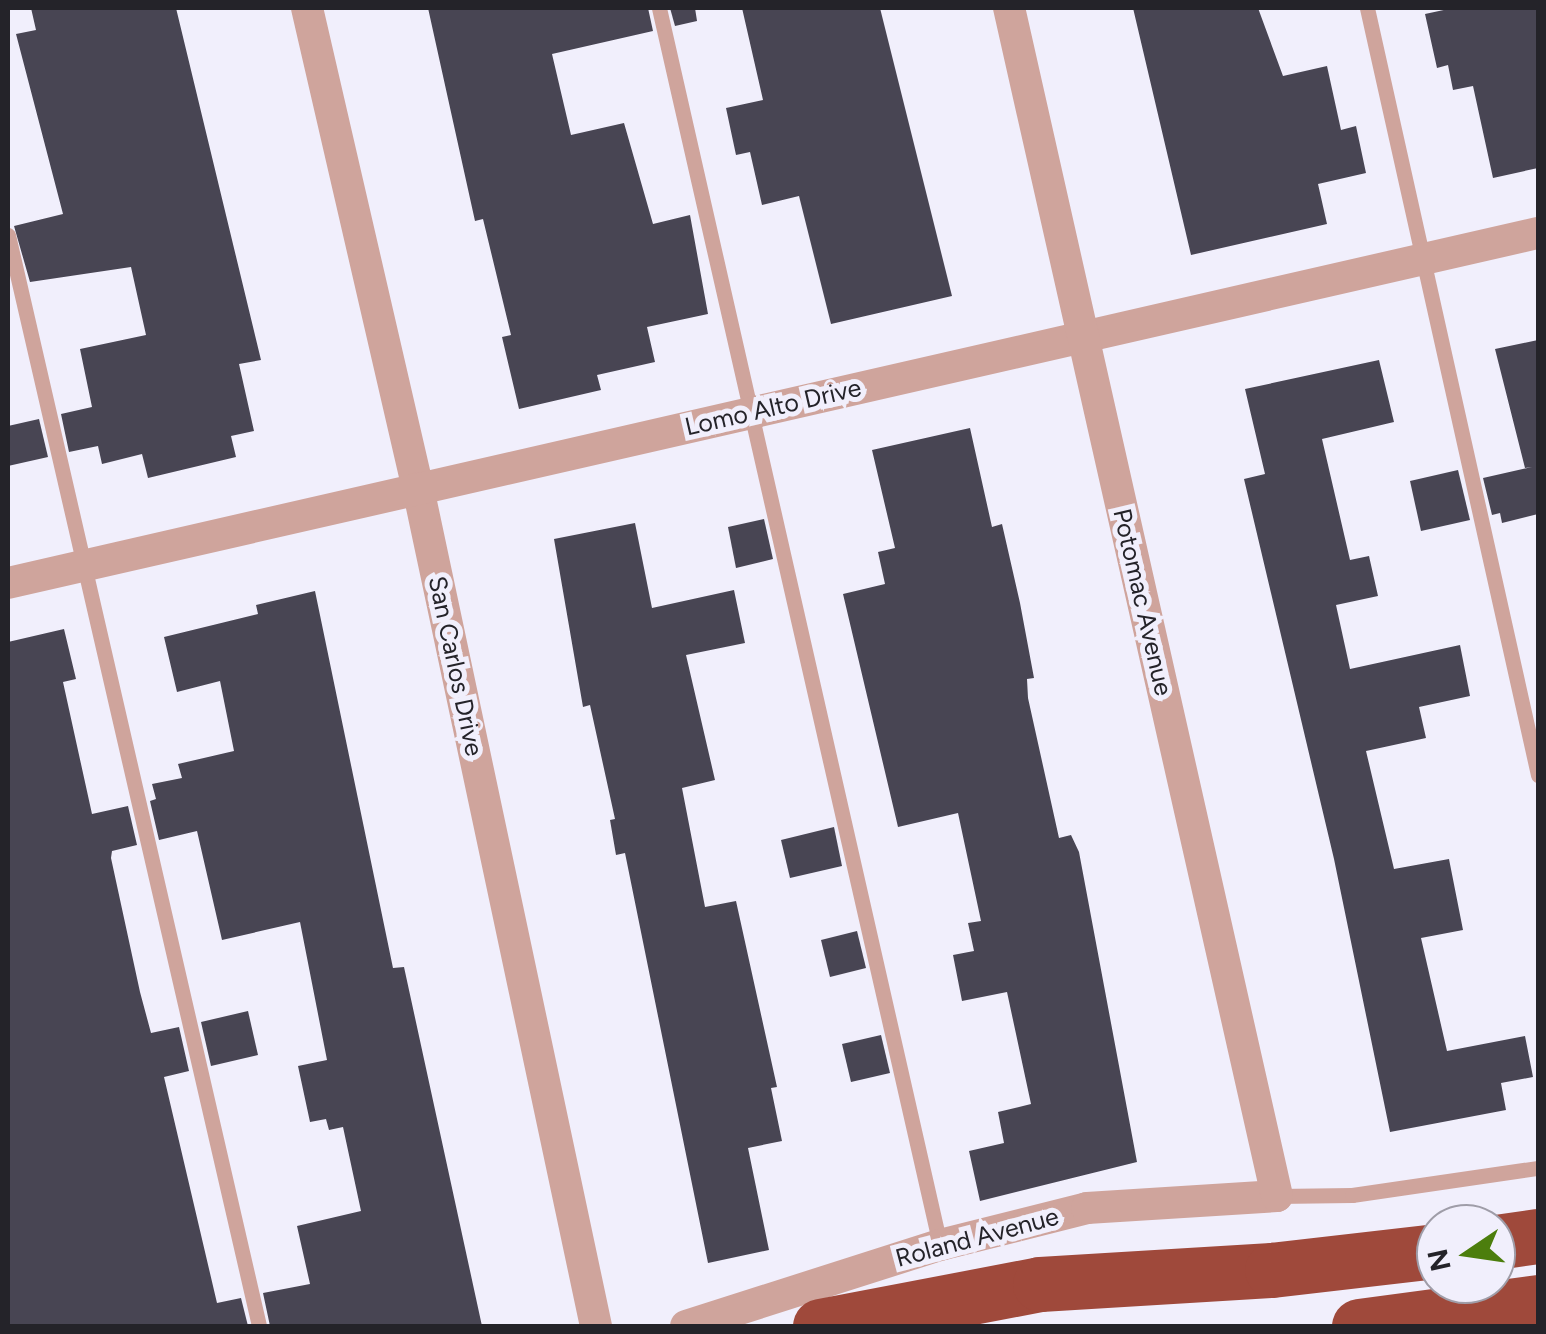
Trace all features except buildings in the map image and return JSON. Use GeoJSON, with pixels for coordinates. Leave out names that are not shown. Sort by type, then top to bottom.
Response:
{"type":"FeatureCollection","features":[{"type":"Feature","properties":{"kind":"highway"},"geometry":{"type":"LineString","coordinates":[[820,1326],[1040,1284],[1272,1270],[1416,1253]]}},
{"type":"Feature","properties":{"kind":"highway"},"geometry":{"type":"LineString","coordinates":[[1360,1326],[1538,1302]]}},
{"type":"Feature","properties":{"kind":"street","name":"San Carlos Drive"},"geometry":{"type":"LineString","coordinates":[[307,8],[418,488],[596,1326]]}},
{"type":"Feature","properties":{"kind":"street","name":"Potomac Avenue"},"geometry":{"type":"LineString","coordinates":[[1009,8],[1276,1196]]}},
{"type":"Feature","properties":{"kind":"street","name":"Lomo Alto Drive"},"geometry":{"type":"LineString","coordinates":[[8,583],[1538,233]]}},
{"type":"Feature","properties":{"kind":"street","name":"Roland Avenue"},"geometry":{"type":"LineString","coordinates":[[686,1326],[940,1245],[1087,1208],[1276,1196]]}},
{"type":"Feature","properties":{"kind":"lane"},"geometry":{"type":"LineString","coordinates":[[660,8],[940,1245]]}},
{"type":"Feature","properties":{"kind":"lane"},"geometry":{"type":"LineString","coordinates":[[1367,8],[1538,775]]}},
{"type":"Feature","properties":{"kind":"lane"},"geometry":{"type":"LineString","coordinates":[[8,235],[259,1326]]}},
{"type":"Feature","properties":{"kind":"lane"},"geometry":{"type":"LineString","coordinates":[[1276,1196],[1352,1196],[1538,1168]]}}]}
